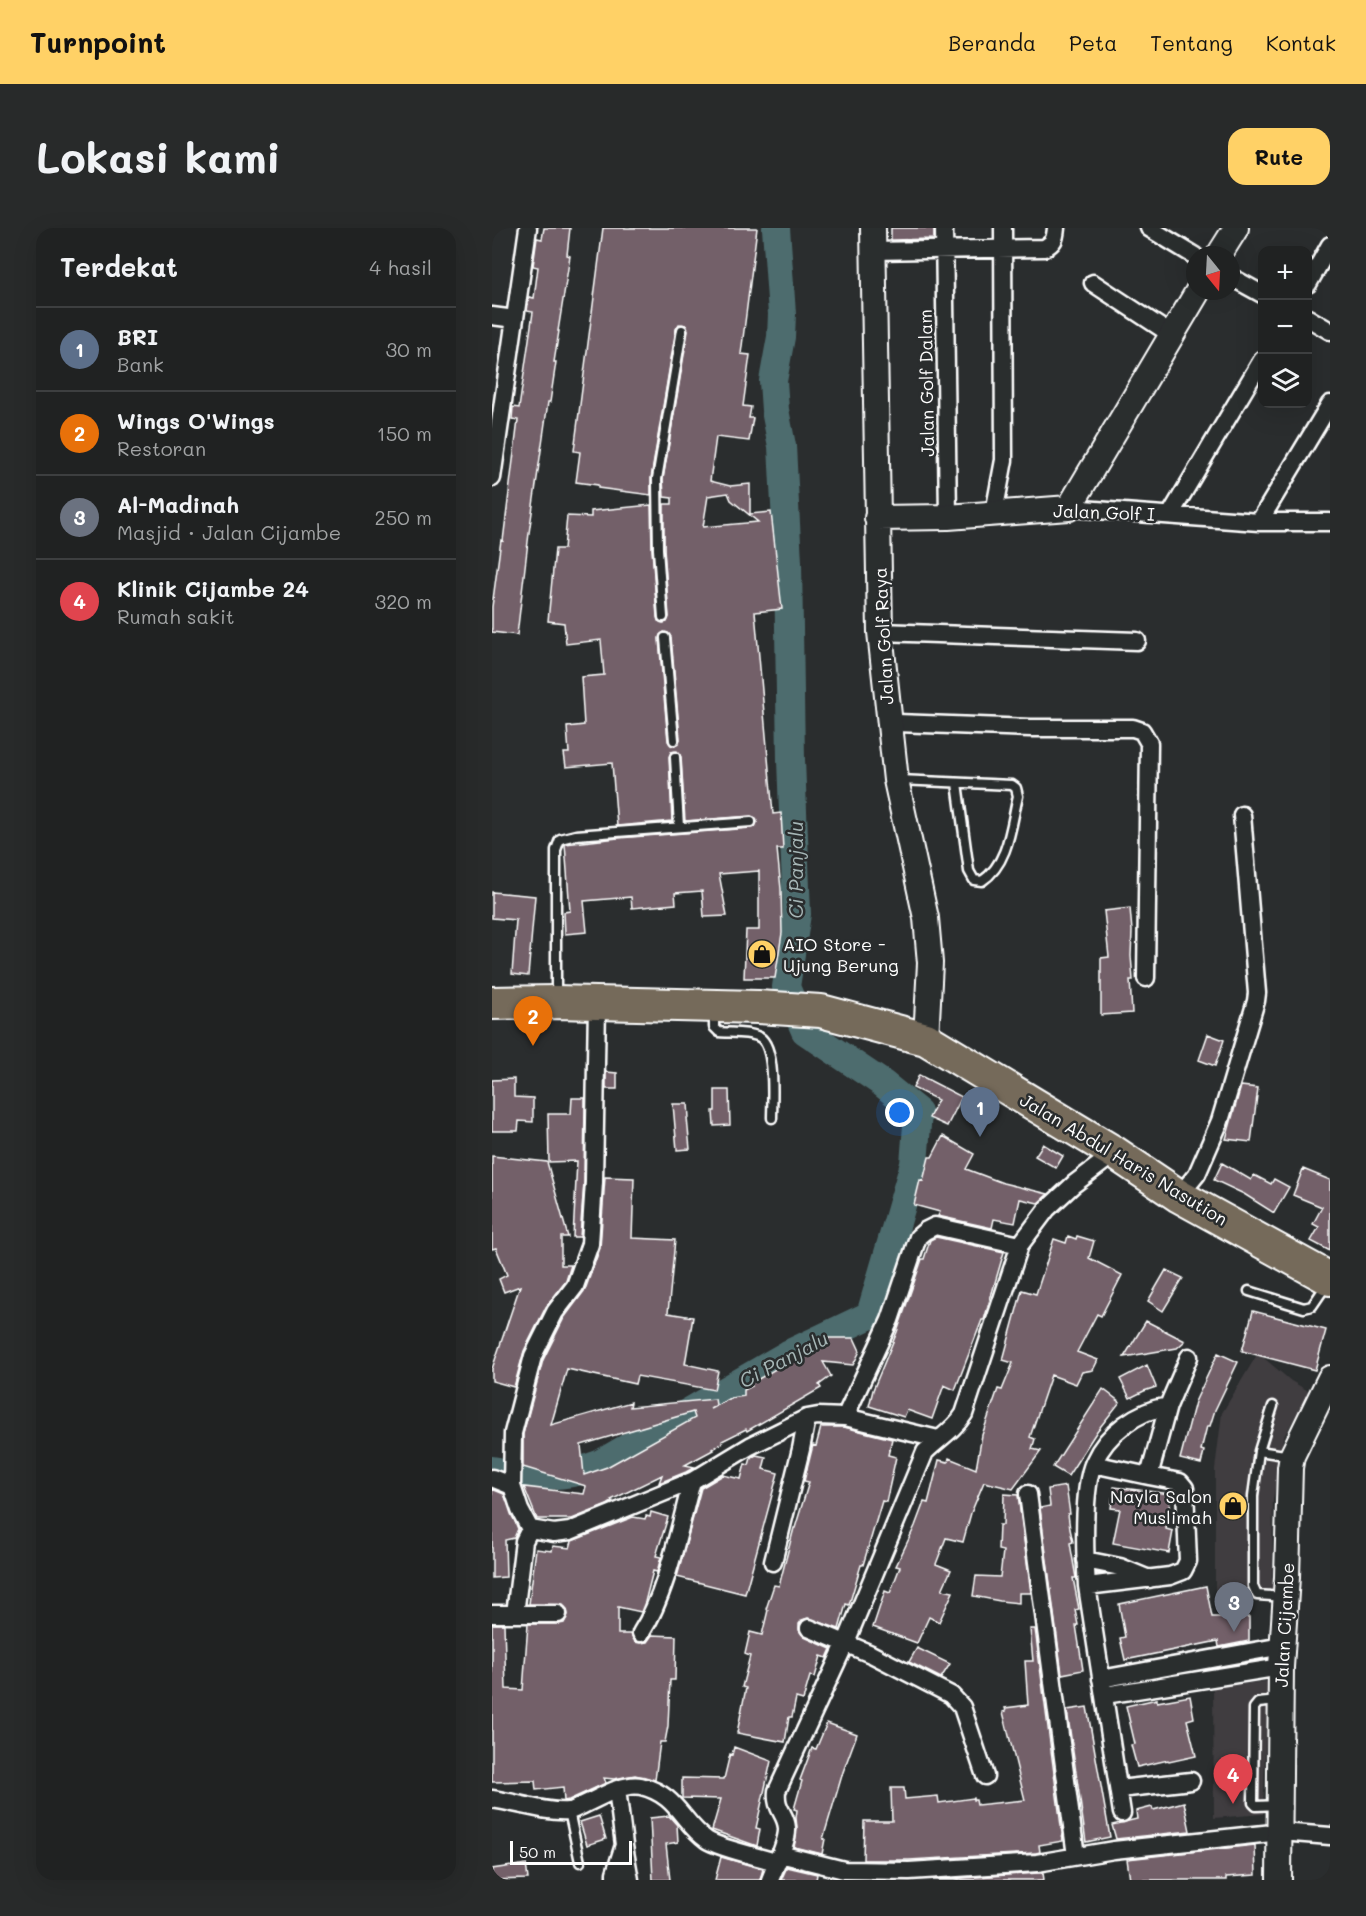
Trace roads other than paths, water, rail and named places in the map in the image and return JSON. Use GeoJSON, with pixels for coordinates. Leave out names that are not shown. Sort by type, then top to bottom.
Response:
{"type":"FeatureCollection","features":[{"type":"Feature","properties":{"kind":"highway","name":"Jalan Abdul Haris Nasution"},"geometry":{"type":"LineString","coordinates":[[492,1003],[556,1002],[758,1007],[821,1011],[926,1040],[1115,1153],[1179,1196],[1330,1279]]}},
{"type":"Feature","properties":{"kind":"street"},"geometry":{"type":"LineString","coordinates":[[492,478],[496,423],[515,319],[528,228]]}},
{"type":"Feature","properties":{"kind":"street","name":"Jalan Golf Dalam"},"geometry":{"type":"LineString","coordinates":[[944,228],[948,517]]}},
{"type":"Feature","properties":{"kind":"street"},"geometry":{"type":"LineString","coordinates":[[994,513],[1004,460],[1003,228]]}},
{"type":"Feature","properties":{"kind":"street"},"geometry":{"type":"LineString","coordinates":[[873,239],[943,249],[1044,248],[1051,245],[1055,239],[1056,228]]}},
{"type":"Feature","properties":{"kind":"street"},"geometry":{"type":"LineString","coordinates":[[1149,228],[1186,251]]}},
{"type":"Feature","properties":{"kind":"street"},"geometry":{"type":"LineString","coordinates":[[1225,246],[1236,228]]}},
{"type":"Feature","properties":{"kind":"street","name":"Jalan Golf Raya"},"geometry":{"type":"LineString","coordinates":[[873,239],[880,632],[896,780],[926,918],[930,963],[926,1040]]}},
{"type":"Feature","properties":{"kind":"street"},"geometry":{"type":"LineString","coordinates":[[1312,277],[1330,245]]}},
{"type":"Feature","properties":{"kind":"street"},"geometry":{"type":"LineString","coordinates":[[1240,281],[1258,291]]}},
{"type":"Feature","properties":{"kind":"street"},"geometry":{"type":"LineString","coordinates":[[1093,283],[1172,335]]}},
{"type":"Feature","properties":{"kind":"street"},"geometry":{"type":"LineString","coordinates":[[1069,508],[1193,300]]}},
{"type":"Feature","properties":{"kind":"street"},"geometry":{"type":"LineString","coordinates":[[492,316],[515,319]]}},
{"type":"Feature","properties":{"kind":"street"},"geometry":{"type":"LineString","coordinates":[[1312,320],[1330,331]]}},
{"type":"Feature","properties":{"kind":"street"},"geometry":{"type":"LineString","coordinates":[[1170,515],[1258,368]]}},
{"type":"Feature","properties":{"kind":"street"},"geometry":{"type":"LineString","coordinates":[[1259,522],[1330,404]]}},
{"type":"Feature","properties":{"kind":"street","name":"Jalan Golf I"},"geometry":{"type":"LineString","coordinates":[[877,518],[948,517],[1069,508],[1259,522],[1330,522]]}},
{"type":"Feature","properties":{"kind":"street"},"geometry":{"type":"LineString","coordinates":[[880,632],[1137,641]]}},
{"type":"Feature","properties":{"kind":"street"},"geometry":{"type":"LineString","coordinates":[[889,724],[1133,728],[1142,731],[1149,744],[1146,978]]}},
{"type":"Feature","properties":{"kind":"street"},"geometry":{"type":"LineString","coordinates":[[1179,1196],[1197,1174],[1220,1121],[1256,1001],[1242,814]]}},
{"type":"Feature","properties":{"kind":"street"},"geometry":{"type":"LineString","coordinates":[[530,1529],[520,1510],[512,1485],[513,1432],[533,1356],[555,1312],[575,1286],[590,1244],[594,1182],[597,1004]]}},
{"type":"Feature","properties":{"kind":"street"},"geometry":{"type":"LineString","coordinates":[[770,1880],[787,1831],[777,1806],[777,1791],[846,1642],[925,1452],[957,1425],[964,1414],[1020,1245],[1047,1209],[1074,1184],[1115,1153]]}},
{"type":"Feature","properties":{"kind":"street"},"geometry":{"type":"LineString","coordinates":[[845,1417],[890,1320],[918,1237],[935,1226],[1020,1245]]}},
{"type":"Feature","properties":{"kind":"street"},"geometry":{"type":"LineString","coordinates":[[1149,1476],[1168,1406],[1189,1357]]}},
{"type":"Feature","properties":{"kind":"street","name":"Jalan Cijambe"},"geometry":{"type":"LineString","coordinates":[[1279,1880],[1281,1657],[1286,1597],[1288,1493],[1292,1456],[1330,1378]]}},
{"type":"Feature","properties":{"kind":"street"},"geometry":{"type":"LineString","coordinates":[[1122,1813],[1087,1586],[1085,1560],[1087,1499],[1093,1464],[1106,1441],[1151,1408],[1168,1406]]}},
{"type":"Feature","properties":{"kind":"street"},"geometry":{"type":"LineString","coordinates":[[530,1529],[554,1533],[570,1531],[692,1481],[750,1446],[807,1418],[845,1417],[938,1439]]}},
{"type":"Feature","properties":{"kind":"street"},"geometry":{"type":"LineString","coordinates":[[773,1563],[807,1418]]}},
{"type":"Feature","properties":{"kind":"street"},"geometry":{"type":"LineString","coordinates":[[1087,1586],[1170,1576],[1183,1571],[1188,1561],[1183,1484],[1093,1464]]}},
{"type":"Feature","properties":{"kind":"street"},"geometry":{"type":"LineString","coordinates":[[492,1478],[512,1485]]}},
{"type":"Feature","properties":{"kind":"street"},"geometry":{"type":"LineString","coordinates":[[641,1633],[653,1612],[677,1539],[692,1481]]}},
{"type":"Feature","properties":{"kind":"street"},"geometry":{"type":"LineString","coordinates":[[1028,1494],[1076,1856]]}},
{"type":"Feature","properties":{"kind":"street"},"geometry":{"type":"LineString","coordinates":[[515,1614],[524,1541],[530,1529]]}},
{"type":"Feature","properties":{"kind":"street"},"geometry":{"type":"LineString","coordinates":[[1085,1560],[1120,1567],[1149,1579]]}},
{"type":"Feature","properties":{"kind":"street"},"geometry":{"type":"LineString","coordinates":[[492,1614],[558,1614]]}},
{"type":"Feature","properties":{"kind":"street"},"geometry":{"type":"LineString","coordinates":[[809,1628],[846,1642],[951,1695],[962,1707],[985,1776]]}},
{"type":"Feature","properties":{"kind":"street"},"geometry":{"type":"LineString","coordinates":[[1103,1687],[1182,1665],[1281,1657]]}},
{"type":"Feature","properties":{"kind":"street"},"geometry":{"type":"LineString","coordinates":[[1103,1687],[1185,1682],[1281,1657]]}},
{"type":"Feature","properties":{"kind":"street"},"geometry":{"type":"LineString","coordinates":[[1182,1665],[1185,1682]]}},
{"type":"Feature","properties":{"kind":"street"},"geometry":{"type":"LineString","coordinates":[[1119,1790],[1191,1781]]}},
{"type":"Feature","properties":{"kind":"street"},"geometry":{"type":"LineString","coordinates":[[492,1798],[536,1808],[569,1811],[617,1789],[639,1786],[655,1791],[680,1809],[704,1838],[846,1875],[909,1871],[942,1874],[1037,1863],[1114,1850],[1281,1832],[1330,1836]]}},
{"type":"Feature","properties":{"kind":"street"},"geometry":{"type":"LineString","coordinates":[[617,1789],[630,1880]]}},
{"type":"Feature","properties":{"kind":"street"},"geometry":{"type":"LineString","coordinates":[[615,1880],[624,1845]]}},
{"type":"Feature","properties":{"kind":"lane"},"geometry":{"type":"LineString","coordinates":[[663,617],[658,549],[657,479],[682,330]]}},
{"type":"Feature","properties":{"kind":"lane"},"geometry":{"type":"LineString","coordinates":[[665,638],[674,740]]}},
{"type":"Feature","properties":{"kind":"lane"},"geometry":{"type":"LineString","coordinates":[[675,757],[679,827]]}},
{"type":"Feature","properties":{"kind":"lane"},"geometry":{"type":"LineString","coordinates":[[896,780],[1012,785],[1016,788],[1018,796],[1002,860],[991,875],[982,881],[974,880],[969,871],[957,783]]}},
{"type":"Feature","properties":{"kind":"lane"},"geometry":{"type":"LineString","coordinates":[[556,1002],[556,850],[560,840],[576,835],[751,822]]}},
{"type":"Feature","properties":{"kind":"lane"},"geometry":{"type":"LineString","coordinates":[[714,1006],[714,1027],[719,1032],[759,1036],[765,1041],[770,1053],[772,1118]]}},
{"type":"Feature","properties":{"kind":"lane"},"geometry":{"type":"LineString","coordinates":[[1249,1291],[1304,1308],[1312,1306],[1330,1279]]}},
{"type":"Feature","properties":{"kind":"lane"},"geometry":{"type":"LineString","coordinates":[[1273,1406],[1259,1451],[1253,1496],[1253,1586],[1257,1595],[1286,1597]]}},
{"type":"Feature","properties":{"kind":"lane"},"geometry":{"type":"LineString","coordinates":[[1259,1451],[1292,1456]]}},
{"type":"Feature","properties":{"kind":"lane"},"geometry":{"type":"LineString","coordinates":[[569,1811],[580,1862]]}},
{"type":"Feature","properties":{"kind":"waterway","name":"Ci Panjalu"},"geometry":{"type":"LineString","coordinates":[[492,1470],[556,1475],[577,1472],[599,1464],[788,1354],[870,1315],[914,1164],[918,1112],[882,1083],[805,1031],[786,987],[797,914],[791,760],[788,562],[782,446],[775,410],[773,381],[781,337],[782,314],[776,228]]}},
{"type":"Feature","properties":{"kind":"place","name":"AIO Store - Ujung Berung"},"geometry":{"type":"Point","coordinates":[762,954]}},
{"type":"Feature","properties":{"kind":"place","name":"Wings O'Wings"},"geometry":{"type":"Point","coordinates":[533,1046]}},
{"type":"Feature","properties":{"kind":"place","name":"BRI"},"geometry":{"type":"Point","coordinates":[980,1137]}},
{"type":"Feature","properties":{"kind":"place","name":"Nayla Salon Muslimah"},"geometry":{"type":"Point","coordinates":[1233,1506]}},
{"type":"Feature","properties":{"kind":"place","name":"Al-Madinah"},"geometry":{"type":"Point","coordinates":[1234,1632]}},
{"type":"Feature","properties":{"kind":"place","name":"Klinik Cijambe 24"},"geometry":{"type":"Point","coordinates":[1233,1804]}}]}
